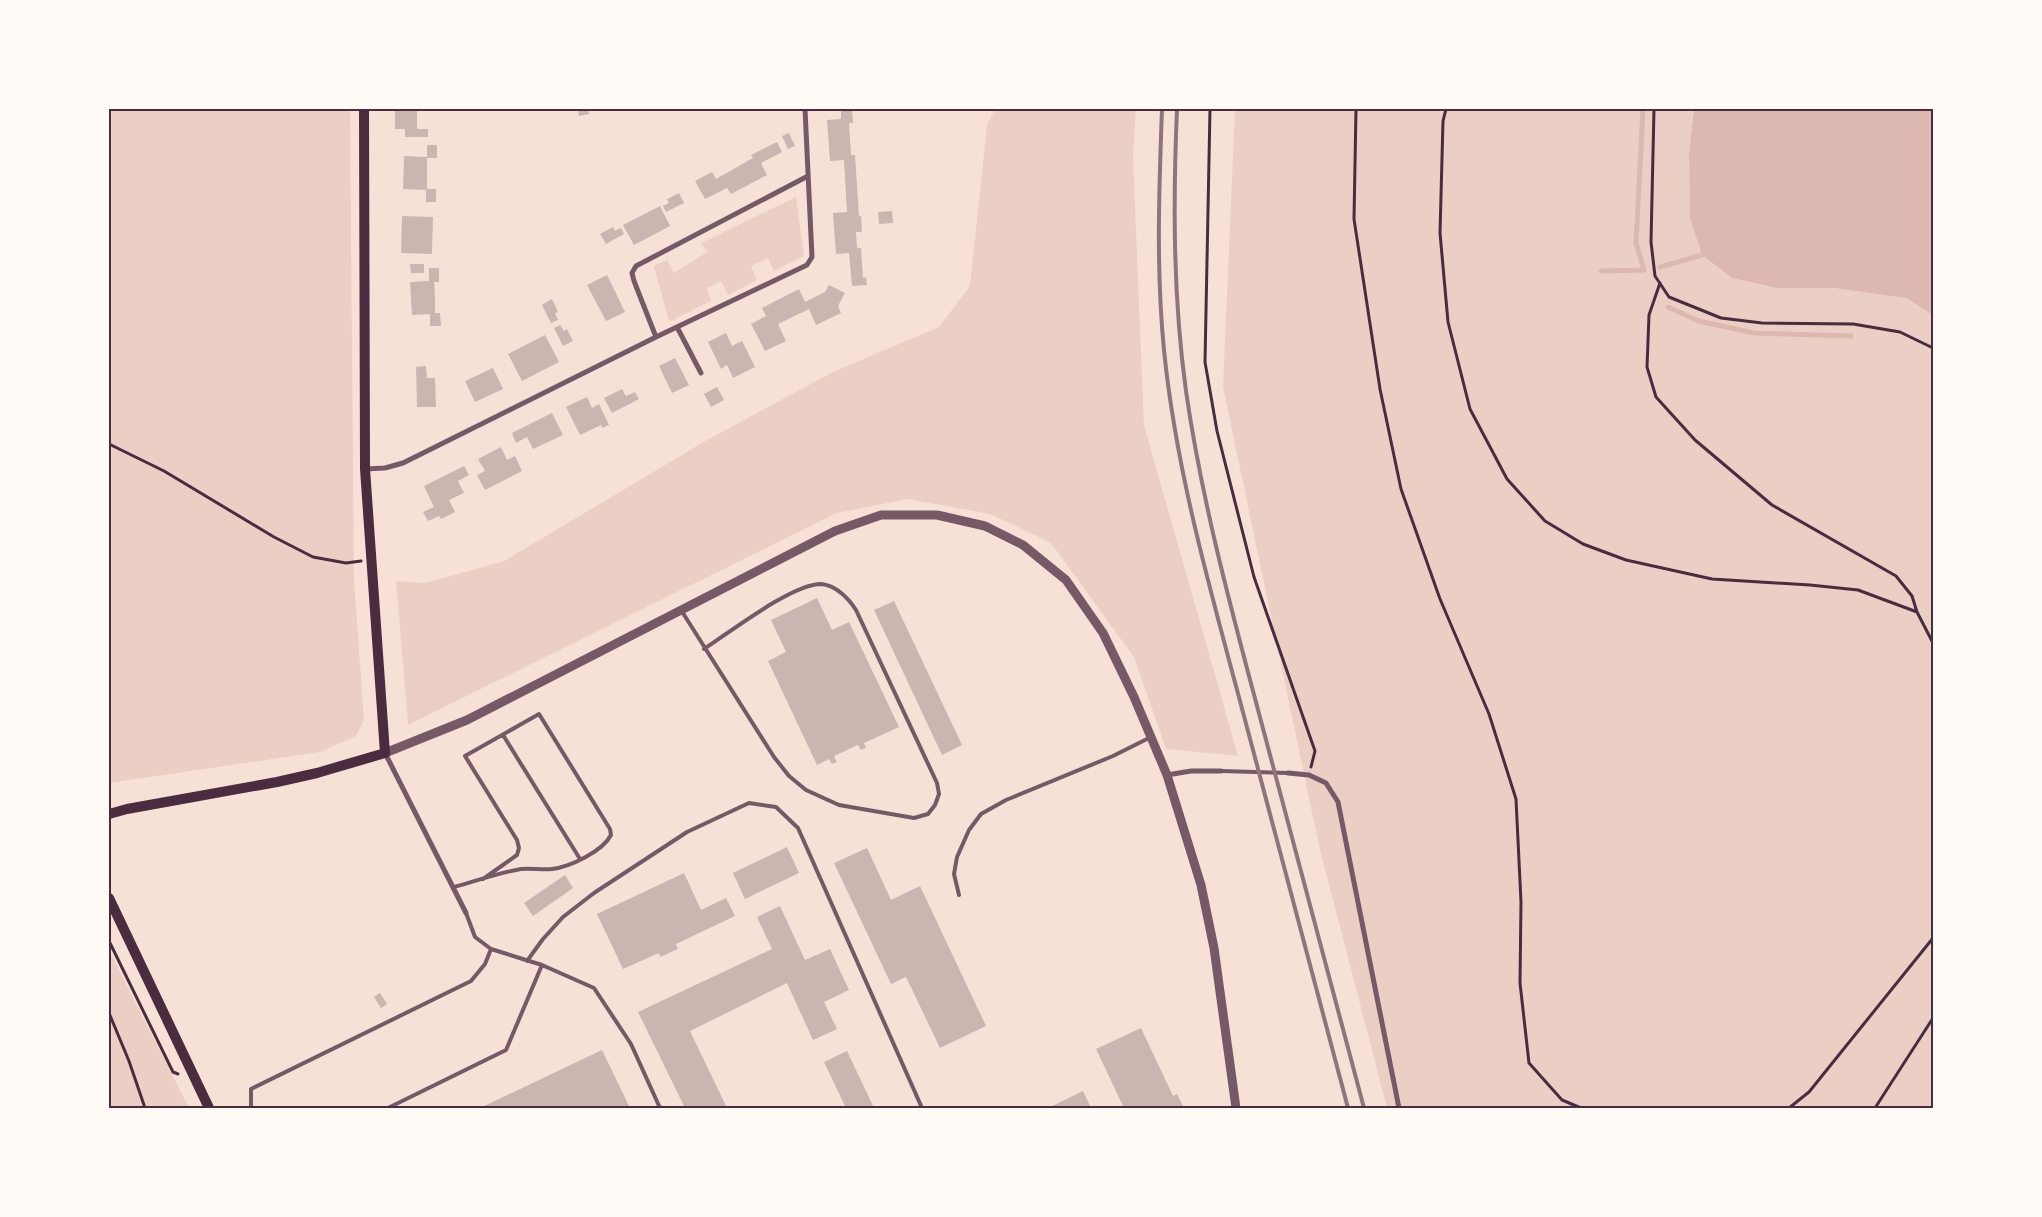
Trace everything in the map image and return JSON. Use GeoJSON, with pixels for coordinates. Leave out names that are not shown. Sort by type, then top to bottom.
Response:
{"type":"FeatureCollection","features":[{"type":"Feature","properties":{"kind":"main road"},"geometry":{"type":"LineString","coordinates":[[109,814],[317,774],[386,752],[365,469],[364,109]]}},
{"type":"Feature","properties":{"kind":"main road"},"geometry":{"type":"LineString","coordinates":[[109,898],[209,1108]]}},
{"type":"Feature","properties":{"kind":"street"},"geometry":{"type":"LineString","coordinates":[[365,469],[385,468],[403,463],[656,337],[807,265],[812,257],[805,109]]}},
{"type":"Feature","properties":{"kind":"street"},"geometry":{"type":"LineString","coordinates":[[656,337],[634,281],[632,273],[636,266],[808,176]]}},
{"type":"Feature","properties":{"kind":"street"},"geometry":{"type":"LineString","coordinates":[[677,327],[700,373]]}},
{"type":"Feature","properties":{"kind":"street"},"geometry":{"type":"LineString","coordinates":[[466,913],[386,752],[468,720],[835,531],[881,515],[937,515],[985,526],[1023,545],[1066,580],[1103,633],[1151,737],[1167,775],[1201,885],[1214,948],[1236,1108]]}},
{"type":"Feature","properties":{"kind":"street"},"geometry":{"type":"LineString","coordinates":[[1167,775],[1191,771],[1220,771]]}},
{"type":"Feature","properties":{"kind":"street"},"geometry":{"type":"LineString","coordinates":[[1288,773],[1309,775],[1326,783],[1338,802],[1398,1108]]}},
{"type":"Feature","properties":{"kind":"lane"},"geometry":{"type":"LineString","coordinates":[[680,610],[704,649],[774,757],[790,776],[806,790],[839,805],[914,818],[928,814],[935,805],[939,794],[937,783],[856,610],[849,599],[836,590],[830,586],[820,584],[808,586],[791,593],[704,649]]}},
{"type":"Feature","properties":{"kind":"lane"},"geometry":{"type":"LineString","coordinates":[[454,887],[522,869],[553,869],[580,859],[608,842],[612,835],[539,714],[465,756],[517,840],[519,848],[517,855],[482,879]]}},
{"type":"Feature","properties":{"kind":"lane"},"geometry":{"type":"LineString","coordinates":[[503,735],[580,859]]}},
{"type":"Feature","properties":{"kind":"lane"},"geometry":{"type":"LineString","coordinates":[[959,895],[954,874],[957,857],[968,830],[981,814],[1006,800],[1113,756],[1151,737]]}},
{"type":"Feature","properties":{"kind":"lane"},"geometry":{"type":"LineString","coordinates":[[1220,771],[1288,773]]}},
{"type":"Feature","properties":{"kind":"lane"},"geometry":{"type":"LineString","coordinates":[[527,961],[543,939],[563,917],[594,893],[687,832],[749,803],[776,807],[798,828],[922,1108]]}},
{"type":"Feature","properties":{"kind":"lane"},"geometry":{"type":"LineString","coordinates":[[466,913],[475,937],[491,949],[542,965],[594,988],[631,1044],[660,1108]]}},
{"type":"Feature","properties":{"kind":"lane"},"geometry":{"type":"LineString","coordinates":[[251,1108],[251,1089],[471,981],[484,964],[491,949]]}},
{"type":"Feature","properties":{"kind":"lane"},"geometry":{"type":"LineString","coordinates":[[388,1108],[506,1050],[542,965]]}},
{"type":"Feature","properties":{"kind":"path"},"geometry":{"type":"LineString","coordinates":[[1210,109],[1205,362],[1216,431],[1254,577],[1315,751],[1309,775]]}},
{"type":"Feature","properties":{"kind":"path"},"geometry":{"type":"LineString","coordinates":[[1356,109],[1354,220],[1380,389],[1401,489],[1440,599],[1489,714],[1516,799],[1521,902],[1520,983],[1528,1063],[1562,1100],[1582,1108]]}},
{"type":"Feature","properties":{"kind":"path"},"geometry":{"type":"LineString","coordinates":[[1446,109],[1443,121],[1440,233],[1448,322],[1470,409],[1507,479],[1546,521],[1582,544],[1626,560],[1712,579],[1858,590],[1917,612]]}},
{"type":"Feature","properties":{"kind":"path"},"geometry":{"type":"LineString","coordinates":[[1654,109],[1650,242],[1655,276],[1669,297],[1721,318],[1762,323],[1853,324],[1900,332],[1933,348]]}},
{"type":"Feature","properties":{"kind":"path"},"geometry":{"type":"LineString","coordinates":[[1660,284],[1649,315],[1647,367],[1656,397],[1696,440],[1772,505],[1896,576],[1912,596],[1917,612],[1933,643]]}},
{"type":"Feature","properties":{"kind":"path"},"geometry":{"type":"LineString","coordinates":[[109,444],[164,471],[274,537],[313,557],[346,563],[372,559]]}},
{"type":"Feature","properties":{"kind":"path"},"geometry":{"type":"LineString","coordinates":[[1789,1108],[1809,1092],[1933,938]]}},
{"type":"Feature","properties":{"kind":"path"},"geometry":{"type":"LineString","coordinates":[[109,940],[174,1072],[197,1083]]}},
{"type":"Feature","properties":{"kind":"path"},"geometry":{"type":"LineString","coordinates":[[109,1013],[129,1061],[145,1108]]}},
{"type":"Feature","properties":{"kind":"path"},"geometry":{"type":"LineString","coordinates":[[1875,1108],[1933,1018]]}},
{"type":"Feature","properties":{"kind":"shaded area"},"geometry":{"type":"Polygon","coordinates":[[[109,109],[350,109],[354,579],[364,720],[356,736],[320,752],[109,783],[109,109]]]}},
{"type":"Feature","properties":{"kind":"shaded area"},"geometry":{"type":"Polygon","coordinates":[[[995,109],[1136,109],[1133,157],[1144,425],[1238,756],[1166,749],[1134,657],[1051,543],[990,514],[908,499],[837,513],[408,725],[396,581],[426,583],[504,561],[707,440],[833,372],[939,327],[970,286],[987,125],[995,109]]]}},
{"type":"Feature","properties":{"kind":"shaded area"},"geometry":{"type":"Polygon","coordinates":[[[1235,109],[1694,109],[1689,153],[1690,218],[1702,255],[1732,278],[1777,288],[1834,288],[1906,298],[1933,315],[1933,1108],[1387,1108],[1319,846],[1223,387],[1235,109]]]}},
{"type":"Feature","properties":{"kind":"shaded area"},"geometry":{"type":"Polygon","coordinates":[[[1694,109],[1933,109],[1933,315],[1906,298],[1834,288],[1777,288],[1732,278],[1702,255],[1690,218],[1689,153],[1694,109]]]}},
{"type":"Feature","properties":{"kind":"shaded area"},"geometry":{"type":"Polygon","coordinates":[[[796,197],[804,256],[774,271],[768,258],[751,266],[757,280],[728,295],[721,281],[707,288],[711,301],[669,322],[654,266],[667,260],[674,273],[707,252],[701,243],[796,197]]]}},
{"type":"Feature","properties":{"kind":"shaded area"},"geometry":{"type":"Polygon","coordinates":[[[109,950],[189,1108],[109,1108],[109,950]]]}},
{"type":"Feature","properties":{"kind":"building"},"geometry":{"type":"Polygon","coordinates":[[[395,109],[417,109],[417,129],[428,129],[428,137],[405,137],[405,129],[395,129],[395,109]]]}},
{"type":"Feature","properties":{"kind":"building"},"geometry":{"type":"Polygon","coordinates":[[[578,109],[588,109],[589,114],[579,116],[578,109]]]}},
{"type":"Feature","properties":{"kind":"building"},"geometry":{"type":"Polygon","coordinates":[[[841,109],[852,109],[853,123],[849,123],[851,155],[855,155],[859,216],[861,216],[862,232],[856,232],[857,248],[861,248],[863,278],[866,277],[867,285],[852,286],[849,253],[836,254],[833,213],[847,212],[844,160],[830,161],[827,120],[841,119],[841,109]]]}},
{"type":"Feature","properties":{"kind":"building"},"geometry":{"type":"Polygon","coordinates":[[[789,133],[795,146],[788,149],[782,136],[789,133]]]}},
{"type":"Feature","properties":{"kind":"building"},"geometry":{"type":"Polygon","coordinates":[[[777,142],[782,152],[761,163],[767,175],[731,194],[727,188],[705,199],[695,181],[712,172],[716,179],[753,158],[751,155],[777,142]]]}},
{"type":"Feature","properties":{"kind":"building"},"geometry":{"type":"Polygon","coordinates":[[[427,145],[437,145],[437,158],[427,158],[427,189],[436,189],[436,202],[426,202],[426,190],[403,189],[404,156],[427,157],[427,145]]]}},
{"type":"Feature","properties":{"kind":"building"},"geometry":{"type":"Polygon","coordinates":[[[679,193],[684,203],[666,212],[663,206],[669,203],[667,199],[679,193]]]}},
{"type":"Feature","properties":{"kind":"building"},"geometry":{"type":"Polygon","coordinates":[[[660,206],[670,226],[634,245],[623,225],[660,206]]]}},
{"type":"Feature","properties":{"kind":"building"},"geometry":{"type":"Polygon","coordinates":[[[892,211],[893,223],[879,224],[878,212],[892,211]]]}},
{"type":"Feature","properties":{"kind":"building"},"geometry":{"type":"Polygon","coordinates":[[[402,216],[433,217],[432,254],[401,253],[402,216]]]}},
{"type":"Feature","properties":{"kind":"building"},"geometry":{"type":"Polygon","coordinates":[[[613,227],[615,231],[621,228],[624,234],[606,244],[600,234],[613,227]]]}},
{"type":"Feature","properties":{"kind":"building"},"geometry":{"type":"Polygon","coordinates":[[[410,264],[424,264],[424,273],[411,273],[410,264]]]}},
{"type":"Feature","properties":{"kind":"building"},"geometry":{"type":"Polygon","coordinates":[[[429,268],[439,268],[439,282],[434,282],[435,313],[440,313],[441,326],[430,326],[430,314],[412,315],[410,282],[429,281],[429,268]]]}},
{"type":"Feature","properties":{"kind":"building"},"geometry":{"type":"Polygon","coordinates":[[[607,275],[625,312],[606,321],[587,285],[607,275]]]}},
{"type":"Feature","properties":{"kind":"building"},"geometry":{"type":"Polygon","coordinates":[[[829,285],[845,293],[838,306],[841,313],[816,325],[809,309],[778,324],[786,341],[765,351],[751,324],[766,316],[762,308],[799,289],[805,302],[825,292],[829,285]]]}},
{"type":"Feature","properties":{"kind":"building"},"geometry":{"type":"Polygon","coordinates":[[[552,299],[558,312],[555,313],[558,320],[551,323],[542,305],[552,299]]]}},
{"type":"Feature","properties":{"kind":"building"},"geometry":{"type":"Polygon","coordinates":[[[560,325],[564,331],[567,329],[573,341],[563,346],[554,328],[560,325]]]}},
{"type":"Feature","properties":{"kind":"building"},"geometry":{"type":"Polygon","coordinates":[[[726,333],[732,346],[742,341],[755,367],[733,378],[727,365],[721,369],[708,342],[726,333]]]}},
{"type":"Feature","properties":{"kind":"building"},"geometry":{"type":"Polygon","coordinates":[[[545,335],[559,362],[522,381],[508,354],[545,335]]]}},
{"type":"Feature","properties":{"kind":"building"},"geometry":{"type":"Polygon","coordinates":[[[675,358],[689,385],[672,393],[659,366],[675,358]]]}},
{"type":"Feature","properties":{"kind":"building"},"geometry":{"type":"Polygon","coordinates":[[[426,366],[427,378],[435,378],[436,407],[417,407],[416,367],[426,366]]]}},
{"type":"Feature","properties":{"kind":"building"},"geometry":{"type":"Polygon","coordinates":[[[493,368],[503,389],[475,402],[465,381],[493,368]]]}},
{"type":"Feature","properties":{"kind":"building"},"geometry":{"type":"Polygon","coordinates":[[[717,387],[724,400],[711,407],[704,394],[717,387]]]}},
{"type":"Feature","properties":{"kind":"building"},"geometry":{"type":"Polygon","coordinates":[[[622,389],[626,396],[635,392],[639,399],[612,413],[604,398],[622,389]]]}},
{"type":"Feature","properties":{"kind":"building"},"geometry":{"type":"Polygon","coordinates":[[[587,397],[592,408],[599,404],[609,425],[602,428],[601,425],[580,435],[566,407],[587,397]]]}},
{"type":"Feature","properties":{"kind":"building"},"geometry":{"type":"Polygon","coordinates":[[[552,413],[563,435],[533,449],[527,437],[516,443],[512,433],[552,413]]]}},
{"type":"Feature","properties":{"kind":"building"},"geometry":{"type":"Polygon","coordinates":[[[501,447],[507,460],[515,456],[522,471],[485,490],[477,475],[485,471],[478,459],[501,447]]]}},
{"type":"Feature","properties":{"kind":"building"},"geometry":{"type":"Polygon","coordinates":[[[464,466],[469,475],[458,481],[464,493],[449,500],[455,512],[441,519],[439,516],[428,521],[423,512],[434,507],[424,486],[464,466]]]}},
{"type":"Feature","properties":{"kind":"building"},"geometry":{"type":"Polygon","coordinates":[[[817,598],[832,630],[849,622],[899,727],[864,743],[866,748],[861,750],[858,745],[834,756],[837,762],[832,764],[829,759],[817,765],[768,661],[786,652],[771,620],[817,598]]]}},
{"type":"Feature","properties":{"kind":"building"},"geometry":{"type":"Polygon","coordinates":[[[894,601],[962,745],[942,755],[874,610],[894,601]]]}},
{"type":"Feature","properties":{"kind":"building"},"geometry":{"type":"Polygon","coordinates":[[[787,847],[799,873],[745,899],[733,873],[787,847]]]}},
{"type":"Feature","properties":{"kind":"building"},"geometry":{"type":"Polygon","coordinates":[[[867,848],[891,900],[920,886],[986,1026],[940,1048],[906,977],[891,984],[834,863],[867,848]]]}},
{"type":"Feature","properties":{"kind":"building"},"geometry":{"type":"Polygon","coordinates":[[[684,873],[701,910],[726,898],[735,916],[676,944],[678,949],[660,957],[659,953],[623,969],[597,914],[684,873]]]}},
{"type":"Feature","properties":{"kind":"building"},"geometry":{"type":"Polygon","coordinates":[[[565,875],[573,888],[533,916],[524,903],[565,875]]]}},
{"type":"Feature","properties":{"kind":"building"},"geometry":{"type":"Polygon","coordinates":[[[780,906],[805,960],[830,949],[849,990],[824,1002],[837,1029],[813,1040],[787,983],[690,1031],[727,1108],[685,1108],[638,1012],[772,949],[757,917],[780,906]]]}},
{"type":"Feature","properties":{"kind":"building"},"geometry":{"type":"Polygon","coordinates":[[[380,993],[387,1004],[381,1008],[374,997],[380,993]]]}},
{"type":"Feature","properties":{"kind":"building"},"geometry":{"type":"Polygon","coordinates":[[[1141,1028],[1173,1096],[1177,1094],[1184,1108],[1124,1108],[1096,1049],[1141,1028]]]}},
{"type":"Feature","properties":{"kind":"building"},"geometry":{"type":"Polygon","coordinates":[[[602,1050],[630,1108],[480,1108],[602,1050]]]}},
{"type":"Feature","properties":{"kind":"building"},"geometry":{"type":"Polygon","coordinates":[[[847,1051],[874,1108],[846,1108],[824,1062],[847,1051]]]}},
{"type":"Feature","properties":{"kind":"building"},"geometry":{"type":"Polygon","coordinates":[[[1083,1091],[1091,1108],[1048,1108],[1083,1091]]]}},
{"type":"Feature","properties":{"kind":"waterway"},"geometry":{"type":"LineString","coordinates":[[1601,271],[1644,270],[1636,243],[1643,109]]}},
{"type":"Feature","properties":{"kind":"waterway"},"geometry":{"type":"LineString","coordinates":[[1660,267],[1702,255]]}},
{"type":"Feature","properties":{"kind":"waterway"},"geometry":{"type":"LineString","coordinates":[[1668,307],[1699,321],[1754,333],[1851,336]]}},
{"type":"Feature","properties":{"kind":"railway"},"geometry":{"type":"LineString","coordinates":[[1162,109],[1159,199],[1161,320],[1169,395],[1185,483],[1205,571],[1348,1108]]}},
{"type":"Feature","properties":{"kind":"railway"},"geometry":{"type":"LineString","coordinates":[[1177,109],[1175,180],[1176,285],[1186,391],[1200,474],[1239,639],[1364,1108]]}}]}
